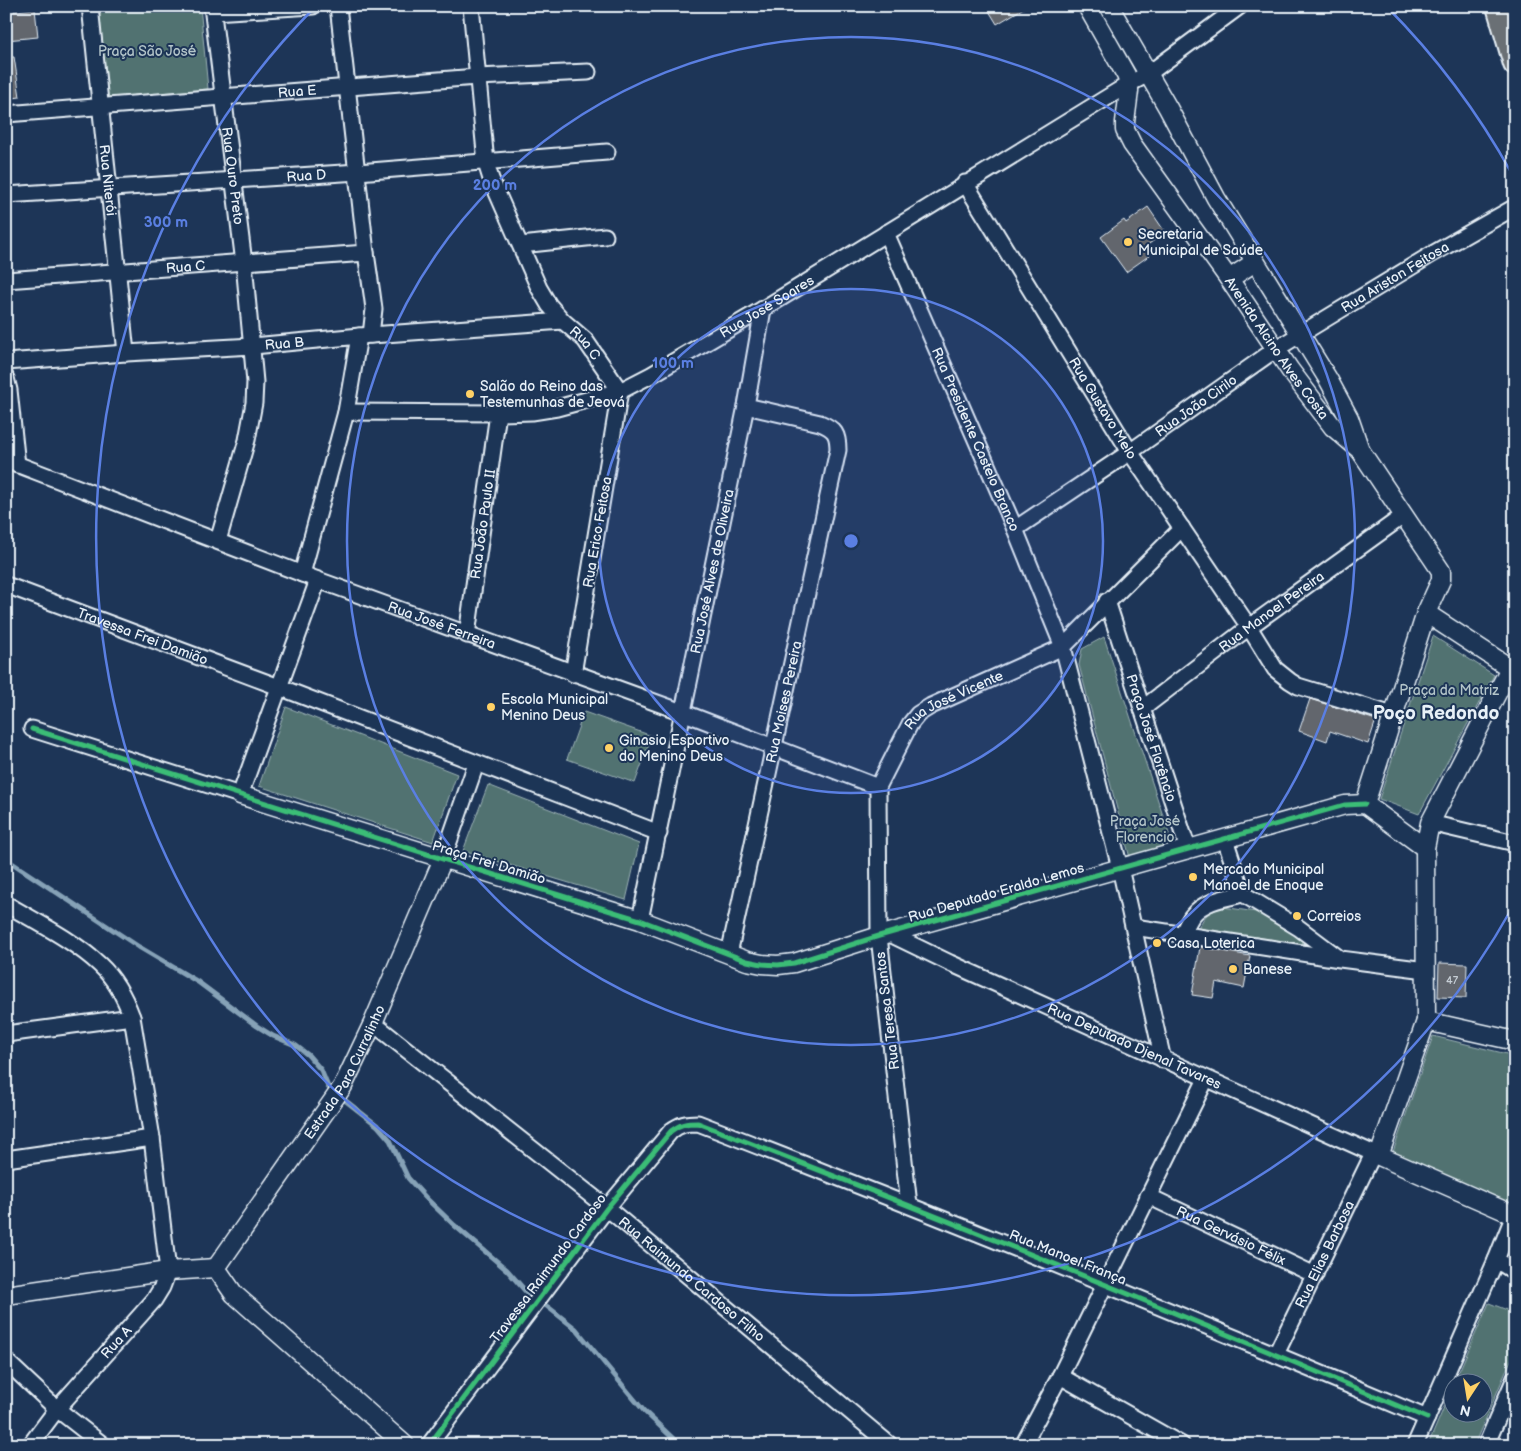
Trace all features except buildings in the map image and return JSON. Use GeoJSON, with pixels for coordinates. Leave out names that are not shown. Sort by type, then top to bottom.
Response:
{"type":"FeatureCollection","features":[{"type":"Feature","properties":{"kind":"main road"},"geometry":{"type":"LineString","coordinates":[[1498,6],[1515,64]]}},
{"type":"Feature","properties":{"kind":"street","name":"Rua Niterói"},"geometry":{"type":"LineString","coordinates":[[90,6],[126,353]]}},
{"type":"Feature","properties":{"kind":"street"},"geometry":{"type":"LineString","coordinates":[[213,9],[313,6]]}},
{"type":"Feature","properties":{"kind":"street"},"geometry":{"type":"LineString","coordinates":[[302,574],[365,336],[374,309],[338,6]]}},
{"type":"Feature","properties":{"kind":"street","name":"Rua C"},"geometry":{"type":"LineString","coordinates":[[471,6],[486,162],[491,180],[539,288],[549,306],[585,340],[620,391]]}},
{"type":"Feature","properties":{"kind":"street","name":"Avenida Alcino Alves Costa"},"geometry":{"type":"LineString","coordinates":[[1087,6],[1126,74],[1129,84],[1129,98],[1125,130],[1128,137],[1229,279],[1276,349],[1333,427],[1360,450]]}},
{"type":"Feature","properties":{"kind":"street","name":"Avenida Alcino Alves Costa"},"geometry":{"type":"LineString","coordinates":[[1109,6],[1168,108],[1216,198],[1300,334],[1349,418],[1360,450],[1441,571],[1441,580],[1426,613]]}},
{"type":"Feature","properties":{"kind":"street","name":"Rua José Soares"},"geometry":{"type":"LineString","coordinates":[[346,412],[498,414],[532,412],[557,408],[620,391],[651,375],[763,309],[965,183],[1148,74],[1240,6]]}},
{"type":"Feature","properties":{"kind":"street","name":"Rua Ouro Preto"},"geometry":{"type":"LineString","coordinates":[[213,9],[244,262],[255,382],[252,419],[218,541]]}},
{"type":"Feature","properties":{"kind":"street","name":"Rua E"},"geometry":{"type":"LineString","coordinates":[[6,114],[477,78],[588,72]]}},
{"type":"Feature","properties":{"kind":"street","name":"Rua D"},"geometry":{"type":"LineString","coordinates":[[6,195],[234,181],[607,152]]}},
{"type":"Feature","properties":{"kind":"street","name":"Rua Gustavo Melo"},"geometry":{"type":"LineString","coordinates":[[965,183],[1130,452],[1249,626],[1275,669],[1298,686],[1393,715]]}},
{"type":"Feature","properties":{"kind":"street","name":"Rua Ariston Feitosa"},"geometry":{"type":"LineString","coordinates":[[1276,349],[1434,253],[1515,207]]}},
{"type":"Feature","properties":{"kind":"street","name":"Rua Presidente Castelo Branco"},"geometry":{"type":"LineString","coordinates":[[886,233],[1015,529],[1063,646]]}},
{"type":"Feature","properties":{"kind":"street"},"geometry":{"type":"LineString","coordinates":[[521,245],[605,236]]}},
{"type":"Feature","properties":{"kind":"street","name":"Rua C"},"geometry":{"type":"LineString","coordinates":[[6,280],[366,253]]}},
{"type":"Feature","properties":{"kind":"street"},"geometry":{"type":"LineString","coordinates":[[1229,279],[1255,262]]}},
{"type":"Feature","properties":{"kind":"street","name":"Rua José Alves de Oliveira"},"geometry":{"type":"LineString","coordinates":[[659,833],[682,712],[746,406],[763,309]]}},
{"type":"Feature","properties":{"kind":"street","name":"Rua B"},"geometry":{"type":"LineString","coordinates":[[6,362],[253,346],[563,321]]}},
{"type":"Feature","properties":{"kind":"street","name":"Rua João Cirilo"},"geometry":{"type":"LineString","coordinates":[[1015,529],[1130,452],[1276,349]]}},
{"type":"Feature","properties":{"kind":"street"},"geometry":{"type":"LineString","coordinates":[[6,378],[9,390],[12,463]]}},
{"type":"Feature","properties":{"kind":"street","name":"Rua Erico Feitosa"},"geometry":{"type":"LineString","coordinates":[[573,674],[620,391]]}},
{"type":"Feature","properties":{"kind":"street","name":"Rua Moises Pereira"},"geometry":{"type":"LineString","coordinates":[[729,954],[838,450],[838,439],[829,426],[746,406]]}},
{"type":"Feature","properties":{"kind":"street","name":"Rua João Paulo II"},"geometry":{"type":"LineString","coordinates":[[467,635],[498,414]]}},
{"type":"Feature","properties":{"kind":"street","name":"Rua José Ferreira"},"geometry":{"type":"LineString","coordinates":[[12,463],[318,580],[774,746],[878,787]]}},
{"type":"Feature","properties":{"kind":"street","name":"Rua Manoel Pereira"},"geometry":{"type":"LineString","coordinates":[[1142,710],[1249,626],[1404,516]]}},
{"type":"Feature","properties":{"kind":"street"},"geometry":{"type":"LineString","coordinates":[[1163,1060],[1120,868],[1063,646],[1182,528]]}},
{"type":"Feature","properties":{"kind":"street"},"geometry":{"type":"LineString","coordinates":[[32,729],[240,795],[318,580]]}},
{"type":"Feature","properties":{"kind":"street","name":"Travessa Frei Damião"},"geometry":{"type":"LineString","coordinates":[[6,585],[279,687]]}},
{"type":"Feature","properties":{"kind":"street","name":"Praça José Florêncio"},"geometry":{"type":"LineString","coordinates":[[1107,601],[1188,849]]}},
{"type":"Feature","properties":{"kind":"street"},"geometry":{"type":"LineString","coordinates":[[1364,804],[1426,613],[1512,665],[1430,823],[1425,848],[1426,1021],[1376,1155],[1514,1214],[1416,1445]]}},
{"type":"Feature","properties":{"kind":"street","name":"Rua José Vicente"},"geometry":{"type":"LineString","coordinates":[[878,787],[910,724],[918,714],[931,706],[1063,646]]}},
{"type":"Feature","properties":{"kind":"street"},"geometry":{"type":"LineString","coordinates":[[279,687],[659,833],[640,920]]}},
{"type":"Feature","properties":{"kind":"street","name":"Praça Frei Damião"},"geometry":{"type":"LineString","coordinates":[[442,859],[476,764]]}},
{"type":"Feature","properties":{"kind":"street","name":"Rua Teresa Santos"},"geometry":{"type":"LineString","coordinates":[[878,787],[884,935],[909,1205]]}},
{"type":"Feature","properties":{"kind":"street","name":"Praça Frei Damião"},"geometry":{"type":"LineString","coordinates":[[240,795],[640,920],[729,954]]}},
{"type":"Feature","properties":{"kind":"street"},"geometry":{"type":"LineString","coordinates":[[1120,868],[1345,805],[1364,804],[1425,848]]}},
{"type":"Feature","properties":{"kind":"street"},"geometry":{"type":"LineString","coordinates":[[1430,823],[1515,843]]}},
{"type":"Feature","properties":{"kind":"street"},"geometry":{"type":"LineString","coordinates":[[1226,839],[1243,894],[1299,928],[1340,959]]}},
{"type":"Feature","properties":{"kind":"street","name":"Estrada Para Curralinho"},"geometry":{"type":"LineString","coordinates":[[216,1268],[343,1086],[373,1023],[442,859]]}},
{"type":"Feature","properties":{"kind":"street","name":"Rua Deputado Eraldo Lemos"},"geometry":{"type":"LineString","coordinates":[[729,954],[762,964],[794,963],[884,935],[1120,868]]}},
{"type":"Feature","properties":{"kind":"street"},"geometry":{"type":"LineString","coordinates":[[1182,934],[1191,917],[1198,910],[1218,899],[1243,894]]}},
{"type":"Feature","properties":{"kind":"street"},"geometry":{"type":"LineString","coordinates":[[6,904],[73,944],[101,966],[125,998],[132,1017],[152,1138],[168,1271]]}},
{"type":"Feature","properties":{"kind":"street"},"geometry":{"type":"LineString","coordinates":[[1134,927],[1340,959],[1426,970]]}},
{"type":"Feature","properties":{"kind":"street","name":"Rua Deputado Djenal Tavares"},"geometry":{"type":"LineString","coordinates":[[884,935],[1376,1155]]}},
{"type":"Feature","properties":{"kind":"street"},"geometry":{"type":"LineString","coordinates":[[6,1034],[132,1017]]}},
{"type":"Feature","properties":{"kind":"street"},"geometry":{"type":"LineString","coordinates":[[1426,1021],[1515,1041]]}},
{"type":"Feature","properties":{"kind":"street","name":"Rua Raimundo Cardoso Filho"},"geometry":{"type":"LineString","coordinates":[[373,1023],[607,1208],[890,1445]]}},
{"type":"Feature","properties":{"kind":"street"},"geometry":{"type":"LineString","coordinates":[[1023,1445],[1060,1376],[1206,1079]]}},
{"type":"Feature","properties":{"kind":"street","name":"Rua Manoel França"},"geometry":{"type":"LineString","coordinates":[[698,1123],[1105,1284],[1427,1418]]}},
{"type":"Feature","properties":{"kind":"street","name":"Travessa Raimundo Cardoso"},"geometry":{"type":"LineString","coordinates":[[429,1445],[607,1208],[671,1131],[678,1125],[698,1123]]}},
{"type":"Feature","properties":{"kind":"street"},"geometry":{"type":"LineString","coordinates":[[6,1159],[152,1138]]}},
{"type":"Feature","properties":{"kind":"street","name":"Rua Elias Barbosa"},"geometry":{"type":"LineString","coordinates":[[1276,1354],[1376,1155]]}},
{"type":"Feature","properties":{"kind":"street","name":"Rua Gervásio Félix"},"geometry":{"type":"LineString","coordinates":[[1148,1196],[1315,1275]]}},
{"type":"Feature","properties":{"kind":"street"},"geometry":{"type":"LineString","coordinates":[[1496,1260],[1515,1272]]}},
{"type":"Feature","properties":{"kind":"street"},"geometry":{"type":"LineString","coordinates":[[6,1295],[168,1271],[216,1268],[234,1294],[405,1445]]}},
{"type":"Feature","properties":{"kind":"street","name":"Rua A"},"geometry":{"type":"LineString","coordinates":[[30,1445],[57,1409],[154,1300],[162,1287],[168,1271]]}},
{"type":"Feature","properties":{"kind":"street"},"geometry":{"type":"LineString","coordinates":[[6,1361],[57,1409],[103,1445]]}},
{"type":"Feature","properties":{"kind":"street"},"geometry":{"type":"LineString","coordinates":[[1060,1376],[1182,1445]]}},
{"type":"Feature","properties":{"kind":"street"},"geometry":{"type":"LineString","coordinates":[[1486,1445],[1515,1378]]}},
{"type":"Feature","properties":{"kind":"green space","name":"Praça São José"},"geometry":{"type":"Polygon","coordinates":[[[97,6],[200,6],[208,89],[105,98],[97,6]]]}},
{"type":"Feature","properties":{"kind":"green space","name":"Praça da Matriz"},"geometry":{"type":"Polygon","coordinates":[[[1433,636],[1494,675],[1419,814],[1379,799],[1433,636]]]}},
{"type":"Feature","properties":{"kind":"green space","name":"Praça José Florencio"},"geometry":{"type":"Polygon","coordinates":[[[1104,637],[1172,843],[1130,858],[1079,665],[1082,649],[1104,637]]]}},
{"type":"Feature","properties":{"kind":"green space"},"geometry":{"type":"Polygon","coordinates":[[[286,707],[457,774],[433,842],[259,786],[286,707]]]}},
{"type":"Feature","properties":{"kind":"green space","name":"Ginasio Esportivo do Menino Deus"},"geometry":{"type":"Polygon","coordinates":[[[584,712],[652,736],[635,783],[567,759],[584,712]]]}},
{"type":"Feature","properties":{"kind":"green space"},"geometry":{"type":"Polygon","coordinates":[[[488,785],[639,844],[626,900],[463,851],[488,785]]]}},
{"type":"Feature","properties":{"kind":"green space"},"geometry":{"type":"Polygon","coordinates":[[[1223,907],[1256,912],[1268,917],[1303,940],[1304,944],[1198,929],[1208,914],[1223,907]]]}},
{"type":"Feature","properties":{"kind":"green space"},"geometry":{"type":"Polygon","coordinates":[[[1433,1036],[1515,1056],[1515,1191],[1510,1203],[1393,1152],[1433,1036]]]}},
{"type":"Feature","properties":{"kind":"green space"},"geometry":{"type":"Polygon","coordinates":[[[1489,1303],[1515,1313],[1515,1351],[1494,1399],[1494,1374],[1458,1374],[1489,1303]]]}},
{"type":"Feature","properties":{"kind":"green space"},"geometry":{"type":"Polygon","coordinates":[[[1444,1407],[1444,1424],[1483,1424],[1474,1445],[1428,1445],[1444,1407]]]}},
{"type":"Feature","properties":{"kind":"waterway"},"geometry":{"type":"LineString","coordinates":[[6,859],[139,947],[198,982],[257,1026],[273,1036],[295,1045],[308,1055],[321,1070],[328,1087],[378,1126],[390,1140],[408,1178],[426,1198],[454,1225],[507,1270],[528,1294],[576,1329],[644,1411],[680,1445]]}},
{"type":"Feature","properties":{"kind":"cycle path"},"geometry":{"type":"LineString","coordinates":[[32,729],[640,920],[747,961],[778,965],[794,963],[879,936],[1345,805],[1365,804]]}},
{"type":"Feature","properties":{"kind":"cycle path"},"geometry":{"type":"LineString","coordinates":[[429,1445],[607,1208],[671,1131],[680,1125],[694,1123],[789,1158],[972,1231],[1427,1418]]}},
{"type":"Feature","properties":{"kind":"place","name":"Secretaria Municipal de Saúde"},"geometry":{"type":"Point","coordinates":[1128,242]}},
{"type":"Feature","properties":{"kind":"place","name":"Salão do Reino das Testemunhas de Jeová"},"geometry":{"type":"Point","coordinates":[470,394]}},
{"type":"Feature","properties":{"kind":"place","name":"Escola Municipal Menino Deus"},"geometry":{"type":"Point","coordinates":[491,707]}},
{"type":"Feature","properties":{"kind":"place","name":"Ginasio Esportivo do Menino Deus"},"geometry":{"type":"Point","coordinates":[609,748]}},
{"type":"Feature","properties":{"kind":"place","name":"Mercado Municipal Manoel de Enoque"},"geometry":{"type":"Point","coordinates":[1193,877]}},
{"type":"Feature","properties":{"kind":"place","name":"Correios"},"geometry":{"type":"Point","coordinates":[1297,916]}},
{"type":"Feature","properties":{"kind":"place","name":"Casa Loterica"},"geometry":{"type":"Point","coordinates":[1157,943]}},
{"type":"Feature","properties":{"kind":"place","name":"Banese"},"geometry":{"type":"Point","coordinates":[1233,969]}},
{"type":"Feature","properties":{"kind":"district","name":"Poço Redondo"},"geometry":{"type":"Point","coordinates":[1436,712]}}]}
